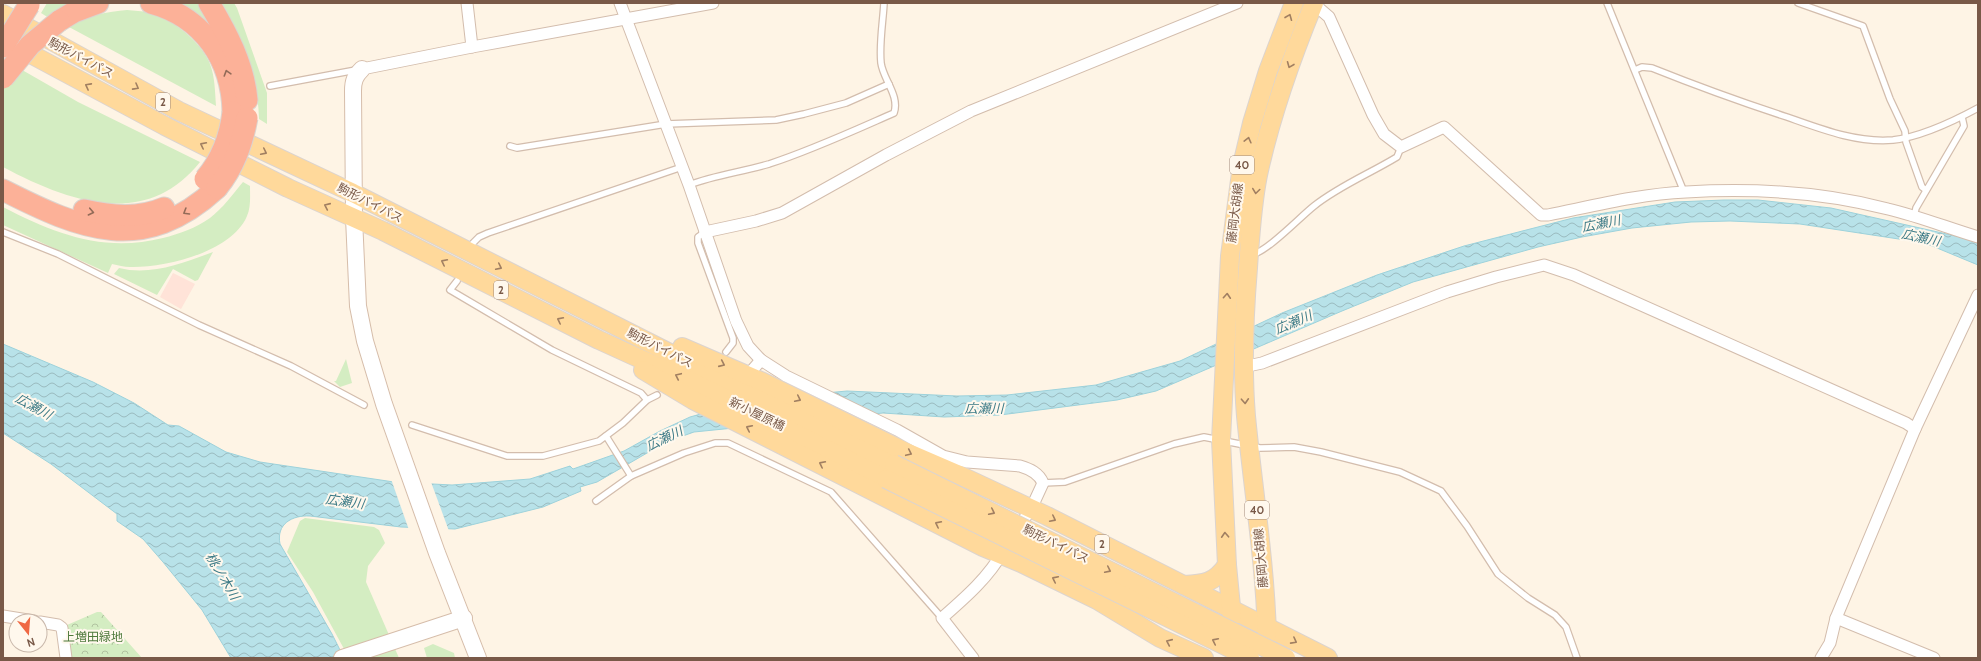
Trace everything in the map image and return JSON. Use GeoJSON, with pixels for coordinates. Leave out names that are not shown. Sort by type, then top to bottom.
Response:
{"type":"FeatureCollection","features":[{"type":"Feature","properties":{"kind":"highway"},"geometry":{"type":"LineString","coordinates":[[3,78],[30,45],[59,22],[74,12],[98,3]]}},
{"type":"Feature","properties":{"kind":"highway"},"geometry":{"type":"LineString","coordinates":[[151,3],[178,14],[191,23],[204,35],[217,51],[224,66],[240,115]]}},
{"type":"Feature","properties":{"kind":"highway"},"geometry":{"type":"LineString","coordinates":[[3,190],[70,221],[105,229],[132,230],[168,222],[185,214],[201,203],[211,184],[231,126],[240,115],[247,99],[242,71],[226,32],[209,3]]}},
{"type":"Feature","properties":{"kind":"highway"},"geometry":{"type":"LineString","coordinates":[[3,47],[30,4]]}},
{"type":"Feature","properties":{"kind":"highway"},"geometry":{"type":"LineString","coordinates":[[3,176],[37,193],[77,208],[104,214],[126,216],[144,214],[175,203],[191,193],[211,184]]}},
{"type":"Feature","properties":{"kind":"main road","name":"藤岡大胡線"},"geometry":{"type":"LineString","coordinates":[[1221,440],[1230,256],[1242,165],[1268,71],[1294,3]]}},
{"type":"Feature","properties":{"kind":"main road","name":"藤岡大胡線"},"geometry":{"type":"LineString","coordinates":[[1268,658],[1267,626],[1246,417],[1243,365],[1249,255],[1258,176],[1269,128],[1285,78],[1314,4]]}},
{"type":"Feature","properties":{"kind":"main road","name":"駒形バイパス"},"geometry":{"type":"LineString","coordinates":[[3,14],[179,111],[353,194],[582,308],[750,382]]}},
{"type":"Feature","properties":{"kind":"main road","name":"駒形バイパス"},"geometry":{"type":"LineString","coordinates":[[3,39],[165,126],[288,188],[354,218],[599,340],[713,392]]}},
{"type":"Feature","properties":{"kind":"main road","name":"2"},"geometry":{"type":"LineString","coordinates":[[599,340],[658,380],[693,400],[1001,555],[1098,600],[1160,638],[1204,658]]}},
{"type":"Feature","properties":{"kind":"main road","name":"2"},"geometry":{"type":"LineString","coordinates":[[750,382],[874,436],[1031,509],[1267,626],[1328,658]]}},
{"type":"Feature","properties":{"kind":"main road","name":"新小屋原橋"},"geometry":{"type":"LineString","coordinates":[[750,382],[826,432]]}},
{"type":"Feature","properties":{"kind":"main road","name":"新小屋原橋"},"geometry":{"type":"LineString","coordinates":[[713,392],[801,436]]}},
{"type":"Feature","properties":{"kind":"main road","name":"駒形バイパス"},"geometry":{"type":"LineString","coordinates":[[826,432],[890,472],[1250,658]]}},
{"type":"Feature","properties":{"kind":"main road","name":"駒形バイパス"},"geometry":{"type":"LineString","coordinates":[[801,436],[890,472],[1286,658]]}},
{"type":"Feature","properties":{"kind":"main road","name":"40"},"geometry":{"type":"LineString","coordinates":[[1221,440],[1227,565],[1235,658]]}},
{"type":"Feature","properties":{"kind":"main road"},"geometry":{"type":"LineString","coordinates":[[1184,585],[1203,584],[1213,580],[1219,576],[1227,565]]}},
{"type":"Feature","properties":{"kind":"street"},"geometry":{"type":"LineString","coordinates":[[467,3],[472,47]]}},
{"type":"Feature","properties":{"kind":"street"},"geometry":{"type":"LineString","coordinates":[[620,3],[682,167],[736,321],[748,346],[761,360],[786,376],[897,430],[932,450],[954,460],[1020,466],[1029,469],[1041,478],[1043,483],[1031,509],[990,572],[975,589],[942,618],[973,658]]}},
{"type":"Feature","properties":{"kind":"street"},"geometry":{"type":"LineString","coordinates":[[478,658],[464,618],[437,553],[399,446],[365,341],[358,306],[353,194],[353,86],[357,74],[362,69],[472,47],[713,3]]}},
{"type":"Feature","properties":{"kind":"street"},"geometry":{"type":"LineString","coordinates":[[705,232],[756,221],[782,213],[886,155],[971,111],[1238,3]]}},
{"type":"Feature","properties":{"kind":"street"},"geometry":{"type":"LineString","coordinates":[[1314,4],[1328,17],[1373,115],[1384,134],[1401,147],[1444,127],[1541,215],[1548,216],[1607,203],[1684,192],[1732,190],[1784,192],[1888,209],[1978,237]]}},
{"type":"Feature","properties":{"kind":"street"},"geometry":{"type":"LineString","coordinates":[[1243,365],[1262,363],[1447,292],[1544,265],[1574,275],[1906,423],[1915,429]]}},
{"type":"Feature","properties":{"kind":"street"},"geometry":{"type":"LineString","coordinates":[[1821,658],[1830,643],[1836,618],[1915,429],[1978,295]]}},
{"type":"Feature","properties":{"kind":"street"},"geometry":{"type":"LineString","coordinates":[[750,382],[761,360]]}},
{"type":"Feature","properties":{"kind":"street"},"geometry":{"type":"LineString","coordinates":[[342,658],[464,618]]}},
{"type":"Feature","properties":{"kind":"street"},"geometry":{"type":"LineString","coordinates":[[1836,618],[1934,658]]}},
{"type":"Feature","properties":{"kind":"street"},"geometry":{"type":"LineString","coordinates":[[48,623],[58,625],[62,628],[66,658]]}},
{"type":"Feature","properties":{"kind":"lane"},"geometry":{"type":"LineString","coordinates":[[688,185],[707,178],[769,164],[825,143],[894,113],[896,107],[881,63],[884,3]]}},
{"type":"Feature","properties":{"kind":"lane"},"geometry":{"type":"LineString","coordinates":[[1607,3],[1684,192]]}},
{"type":"Feature","properties":{"kind":"lane"},"geometry":{"type":"LineString","coordinates":[[1798,3],[1863,26],[1906,137],[1906,142],[1922,187],[1926,190]]}},
{"type":"Feature","properties":{"kind":"lane"},"geometry":{"type":"LineString","coordinates":[[1635,70],[1642,67],[1652,68],[1741,102],[1836,134],[1878,140],[1895,140],[1936,128],[1962,117],[1978,108]]}},
{"type":"Feature","properties":{"kind":"lane"},"geometry":{"type":"LineString","coordinates":[[270,86],[362,69]]}},
{"type":"Feature","properties":{"kind":"lane"},"geometry":{"type":"LineString","coordinates":[[510,146],[517,148],[666,124],[776,120],[846,103],[889,84]]}},
{"type":"Feature","properties":{"kind":"lane"},"geometry":{"type":"LineString","coordinates":[[1914,217],[1916,208],[1964,126],[1962,117]]}},
{"type":"Feature","properties":{"kind":"lane"},"geometry":{"type":"LineString","coordinates":[[1249,255],[1257,254],[1334,190],[1397,157],[1401,147]]}},
{"type":"Feature","properties":{"kind":"lane"},"geometry":{"type":"LineString","coordinates":[[473,243],[479,237],[488,233],[682,167]]}},
{"type":"Feature","properties":{"kind":"lane"},"geometry":{"type":"LineString","coordinates":[[3,232],[94,271],[199,325],[291,366],[364,405]]}},
{"type":"Feature","properties":{"kind":"lane"},"geometry":{"type":"LineString","coordinates":[[705,232],[698,237],[698,243],[733,338],[733,342],[726,352]]}},
{"type":"Feature","properties":{"kind":"lane"},"geometry":{"type":"LineString","coordinates":[[457,281],[450,290],[552,350],[641,393],[647,400]]}},
{"type":"Feature","properties":{"kind":"lane"},"geometry":{"type":"LineString","coordinates":[[412,425],[494,452],[525,457],[543,456],[598,441],[606,436],[647,400],[658,395]]}},
{"type":"Feature","properties":{"kind":"lane"},"geometry":{"type":"LineString","coordinates":[[606,436],[629,474]]}},
{"type":"Feature","properties":{"kind":"lane"},"geometry":{"type":"LineString","coordinates":[[1043,483],[1065,482],[1195,439],[1210,437],[1260,448],[1294,447],[1321,452],[1400,472],[1441,492],[1467,526],[1498,574],[1528,598],[1554,615],[1566,627],[1577,658]]}},
{"type":"Feature","properties":{"kind":"lane"},"geometry":{"type":"LineString","coordinates":[[596,501],[629,474],[699,447],[715,443],[728,443],[831,492],[942,618]]}},
{"type":"Feature","properties":{"kind":"shaded area"},"geometry":{"type":"Polygon","coordinates":[[[173,273],[195,284],[181,309],[160,297],[173,273]]]}},
{"type":"Feature","properties":{"kind":"green space"},"geometry":{"type":"Polygon","coordinates":[[[47,3],[73,3],[49,18],[41,13],[47,3]]]}},
{"type":"Feature","properties":{"kind":"green space"},"geometry":{"type":"Polygon","coordinates":[[[173,3],[198,3],[213,29],[173,3]]]}},
{"type":"Feature","properties":{"kind":"green space"},"geometry":{"type":"Polygon","coordinates":[[[222,3],[234,3],[237,8],[267,93],[267,124],[259,119],[256,88],[248,59],[243,44],[222,3]]]}},
{"type":"Feature","properties":{"kind":"green space"},"geometry":{"type":"Polygon","coordinates":[[[127,10],[149,12],[158,15],[176,25],[193,39],[206,56],[212,69],[216,106],[69,27],[90,17],[127,10]]]}},
{"type":"Feature","properties":{"kind":"green space"},"geometry":{"type":"Polygon","coordinates":[[[3,59],[78,102],[200,162],[179,183],[156,196],[131,203],[106,203],[80,199],[54,191],[3,167],[3,59]]]}},
{"type":"Feature","properties":{"kind":"green space"},"geometry":{"type":"Polygon","coordinates":[[[243,182],[250,186],[250,205],[247,216],[239,229],[213,248],[178,261],[161,265],[130,267],[112,264],[108,273],[3,225],[3,207],[22,217],[61,233],[80,238],[100,242],[141,242],[175,235],[205,222],[228,201],[243,182]]]}},
{"type":"Feature","properties":{"kind":"green space"},"geometry":{"type":"Polygon","coordinates":[[[213,252],[198,280],[195,281],[173,269],[157,295],[114,274],[119,268],[143,270],[167,267],[213,252]]]}},
{"type":"Feature","properties":{"kind":"green space"},"geometry":{"type":"Polygon","coordinates":[[[346,359],[352,383],[340,387],[334,381],[336,381],[346,359]]]}},
{"type":"Feature","properties":{"kind":"green space"},"geometry":{"type":"Polygon","coordinates":[[[305,518],[374,527],[379,530],[385,543],[368,566],[366,582],[399,658],[349,658],[313,592],[287,552],[300,521],[305,518]]]}},
{"type":"Feature","properties":{"kind":"green space","name":"上増田緑地"},"geometry":{"type":"Polygon","coordinates":[[[97,612],[101,612],[142,658],[70,658],[67,625],[97,612]]]}},
{"type":"Feature","properties":{"kind":"green space"},"geometry":{"type":"Polygon","coordinates":[[[433,644],[454,653],[455,658],[427,658],[424,648],[433,644]]]}},
{"type":"Feature","properties":{"kind":"water"},"geometry":{"type":"Polygon","coordinates":[[[1758,200],[1831,208],[1960,237],[1978,243],[1978,265],[1925,243],[1800,224],[1730,221],[1691,222],[1632,228],[1538,247],[1413,282],[1156,391],[1117,400],[1000,415],[944,417],[883,413],[694,432],[666,442],[597,482],[580,487],[581,491],[543,507],[455,529],[401,527],[310,516],[297,517],[287,522],[283,526],[279,537],[280,544],[332,634],[344,658],[231,658],[202,610],[143,539],[117,521],[117,514],[51,464],[3,433],[3,344],[93,382],[134,403],[168,425],[179,426],[226,452],[260,462],[394,482],[452,485],[530,479],[570,466],[573,469],[624,451],[660,431],[690,417],[722,408],[771,398],[847,391],[957,396],[1007,395],[1096,385],[1180,361],[1282,313],[1377,275],[1464,246],[1573,218],[1675,202],[1758,200]]]}},
{"type":"Feature","properties":{"kind":"pier"},"geometry":{"type":"Polygon","coordinates":[[[391,479],[431,482],[449,531],[409,530],[391,479]]]}},
{"type":"Feature","properties":{"kind":"water label","name":"広瀬川"},"geometry":{"type":"Point","coordinates":[1601,223]}},
{"type":"Feature","properties":{"kind":"water label","name":"広瀬川"},"geometry":{"type":"Point","coordinates":[1921,237]}},
{"type":"Feature","properties":{"kind":"water label","name":"広瀬川"},"geometry":{"type":"Point","coordinates":[1293,322]}},
{"type":"Feature","properties":{"kind":"water label","name":"広瀬川"},"geometry":{"type":"Point","coordinates":[34,406]}},
{"type":"Feature","properties":{"kind":"water label","name":"広瀬川"},"geometry":{"type":"Point","coordinates":[984,408]}},
{"type":"Feature","properties":{"kind":"water label","name":"広瀬川"},"geometry":{"type":"Point","coordinates":[664,438]}},
{"type":"Feature","properties":{"kind":"water label","name":"広瀬川"},"geometry":{"type":"Point","coordinates":[345,501]}},
{"type":"Feature","properties":{"kind":"water label","name":"桃ノ木川"},"geometry":{"type":"Point","coordinates":[223,576]}}]}
